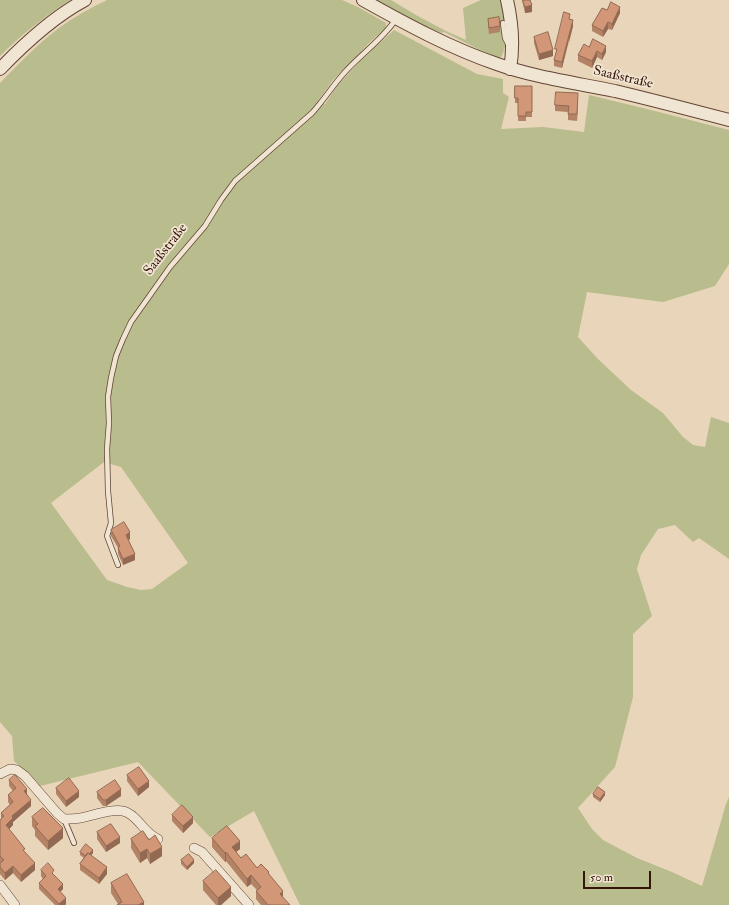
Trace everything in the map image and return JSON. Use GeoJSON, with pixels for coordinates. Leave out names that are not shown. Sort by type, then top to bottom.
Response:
{"type":"FeatureCollection","features":[{"type":"Feature","properties":{"kind":"street"},"geometry":{"type":"LineString","coordinates":[[0,69],[13,55],[46,26],[69,9],[85,0]]}},
{"type":"Feature","properties":{"kind":"street","name":"Saaßstraße"},"geometry":{"type":"LineString","coordinates":[[363,0],[463,51],[510,69],[623,93],[729,120]]}},
{"type":"Feature","properties":{"kind":"street"},"geometry":{"type":"LineString","coordinates":[[507,0],[511,17],[512,50],[510,69]]}},
{"type":"Feature","properties":{"kind":"street"},"geometry":{"type":"LineString","coordinates":[[0,774],[10,769],[17,770],[25,776],[64,819],[78,819],[116,810],[126,811],[132,815],[151,836],[158,839]]}},
{"type":"Feature","properties":{"kind":"street"},"geometry":{"type":"LineString","coordinates":[[194,848],[202,852],[249,905]]}},
{"type":"Feature","properties":{"kind":"street"},"geometry":{"type":"LineString","coordinates":[[0,885],[15,905]]}},
{"type":"Feature","properties":{"kind":"lane","name":"Saaßstraße"},"geometry":{"type":"LineString","coordinates":[[118,565],[107,536],[111,523],[108,491],[107,449],[108,397],[116,356],[122,339],[131,322],[161,279],[205,226],[235,181],[312,113],[337,80],[386,32],[396,18]]}},
{"type":"Feature","properties":{"kind":"lane"},"geometry":{"type":"LineString","coordinates":[[503,23],[505,38],[507,44],[512,50]]}},
{"type":"Feature","properties":{"kind":"lane"},"geometry":{"type":"LineString","coordinates":[[64,819],[74,843]]}},
{"type":"Feature","properties":{"kind":"green space"},"geometry":{"type":"Polygon","coordinates":[[[0,0],[70,0],[34,26],[0,56],[0,0]]]}},
{"type":"Feature","properties":{"kind":"green space"},"geometry":{"type":"Polygon","coordinates":[[[107,0],[342,0],[358,7],[386,23],[386,28],[371,41],[333,80],[318,101],[325,104],[338,85],[359,62],[394,30],[477,74],[503,79],[503,93],[509,97],[501,129],[543,127],[584,132],[589,95],[729,130],[729,264],[715,286],[663,302],[587,292],[578,337],[598,359],[631,390],[663,413],[683,437],[693,445],[705,447],[711,417],[729,423],[729,559],[699,538],[693,542],[675,525],[658,529],[641,555],[637,569],[652,616],[633,634],[633,697],[615,767],[578,808],[592,829],[603,840],[637,858],[702,886],[729,797],[729,905],[300,905],[254,811],[210,837],[138,762],[40,786],[14,761],[12,736],[0,722],[0,83],[28,54],[51,34],[76,16],[107,0]],[[104,462],[51,503],[107,580],[141,590],[152,589],[188,563],[121,467],[104,462]]]}},
{"type":"Feature","properties":{"kind":"green space"},"geometry":{"type":"Polygon","coordinates":[[[373,0],[391,0],[446,31],[466,40],[463,8],[481,0],[503,0],[509,42],[505,46],[501,57],[497,57],[444,32],[442,33],[427,28],[373,0]]]}},
{"type":"Feature","properties":{"kind":"building"},"geometry":{"type":"Polygon","coordinates":[[[523,0],[530,0],[532,5],[525,7],[523,0]]]}},
{"type":"Feature","properties":{"kind":"building"},"geometry":{"type":"Polygon","coordinates":[[[611,2],[620,7],[612,24],[608,22],[603,31],[592,25],[602,8],[607,10],[611,2]]]}},
{"type":"Feature","properties":{"kind":"building"},"geometry":{"type":"Polygon","coordinates":[[[564,12],[570,14],[569,19],[573,20],[562,62],[554,60],[557,49],[555,49],[564,12]]]}},
{"type":"Feature","properties":{"kind":"building"},"geometry":{"type":"Polygon","coordinates":[[[499,17],[500,26],[489,28],[488,19],[499,17]]]}},
{"type":"Feature","properties":{"kind":"building"},"geometry":{"type":"Polygon","coordinates":[[[548,32],[553,50],[539,54],[534,37],[548,32]]]}},
{"type":"Feature","properties":{"kind":"building"},"geometry":{"type":"Polygon","coordinates":[[[593,39],[606,46],[602,54],[597,51],[592,61],[578,55],[584,44],[589,47],[593,39]]]}},
{"type":"Feature","properties":{"kind":"building"},"geometry":{"type":"Polygon","coordinates":[[[515,86],[532,86],[532,112],[526,112],[526,116],[518,116],[518,98],[515,98],[515,86]]]}},
{"type":"Feature","properties":{"kind":"building"},"geometry":{"type":"Polygon","coordinates":[[[556,92],[578,93],[577,114],[568,114],[569,106],[555,105],[556,92]]]}},
{"type":"Feature","properties":{"kind":"building"},"geometry":{"type":"Polygon","coordinates":[[[124,522],[130,532],[126,535],[135,554],[123,559],[118,548],[120,546],[111,530],[124,522]]]}},
{"type":"Feature","properties":{"kind":"building"},"geometry":{"type":"Polygon","coordinates":[[[139,767],[149,781],[138,789],[127,775],[139,767]]]}},
{"type":"Feature","properties":{"kind":"building"},"geometry":{"type":"Polygon","coordinates":[[[15,775],[27,789],[24,791],[31,800],[12,816],[13,818],[6,825],[25,849],[23,850],[35,863],[21,875],[13,866],[5,873],[0,867],[0,863],[4,860],[0,856],[0,820],[4,816],[1,813],[13,802],[8,795],[16,788],[9,780],[15,775]]]}},
{"type":"Feature","properties":{"kind":"building"},"geometry":{"type":"Polygon","coordinates":[[[69,778],[79,791],[66,801],[56,788],[69,778]]]}},
{"type":"Feature","properties":{"kind":"building"},"geometry":{"type":"Polygon","coordinates":[[[115,780],[121,789],[106,800],[103,800],[97,792],[115,780]]]}},
{"type":"Feature","properties":{"kind":"building"},"geometry":{"type":"Polygon","coordinates":[[[598,787],[605,792],[600,799],[593,794],[598,787]]]}},
{"type":"Feature","properties":{"kind":"building"},"geometry":{"type":"Polygon","coordinates":[[[182,805],[193,817],[183,826],[172,815],[182,805]]]}},
{"type":"Feature","properties":{"kind":"building"},"geometry":{"type":"Polygon","coordinates":[[[43,808],[63,828],[48,841],[35,826],[38,824],[32,817],[43,808]]]}},
{"type":"Feature","properties":{"kind":"building"},"geometry":{"type":"Polygon","coordinates":[[[111,824],[120,837],[106,846],[97,832],[111,824]]]}},
{"type":"Feature","properties":{"kind":"building"},"geometry":{"type":"Polygon","coordinates":[[[227,826],[240,841],[232,847],[241,858],[246,854],[257,868],[261,864],[269,872],[268,873],[283,891],[280,894],[290,905],[268,905],[256,891],[261,887],[251,875],[247,879],[226,852],[225,853],[212,838],[227,826]]]}},
{"type":"Feature","properties":{"kind":"building"},"geometry":{"type":"Polygon","coordinates":[[[143,831],[149,840],[155,835],[162,847],[150,854],[147,849],[140,853],[131,839],[143,831]]]}},
{"type":"Feature","properties":{"kind":"building"},"geometry":{"type":"Polygon","coordinates":[[[86,844],[93,850],[86,856],[80,852],[86,844]]]}},
{"type":"Feature","properties":{"kind":"building"},"geometry":{"type":"Polygon","coordinates":[[[88,853],[107,867],[99,878],[80,864],[88,853]]]}},
{"type":"Feature","properties":{"kind":"building"},"geometry":{"type":"Polygon","coordinates":[[[189,854],[194,860],[187,867],[181,860],[189,854]]]}},
{"type":"Feature","properties":{"kind":"building"},"geometry":{"type":"Polygon","coordinates":[[[48,863],[54,870],[52,873],[63,884],[58,889],[66,898],[59,904],[39,883],[46,876],[41,870],[48,863]]]}},
{"type":"Feature","properties":{"kind":"building"},"geometry":{"type":"Polygon","coordinates":[[[216,870],[231,887],[218,898],[203,881],[216,870]]]}},
{"type":"Feature","properties":{"kind":"building"},"geometry":{"type":"Polygon","coordinates":[[[127,874],[144,902],[138,905],[117,905],[122,902],[111,883],[127,874]]]}}]}
